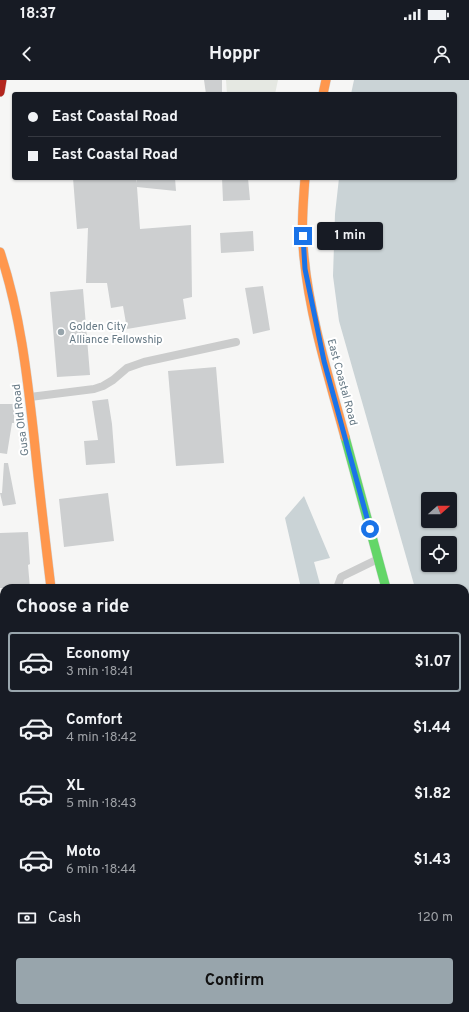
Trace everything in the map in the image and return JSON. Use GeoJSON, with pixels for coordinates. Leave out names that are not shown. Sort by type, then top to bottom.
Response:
{"type":"FeatureCollection","features":[{"type":"Feature","properties":{"kind":"main road"},"geometry":{"type":"LineString","coordinates":[[0,92],[2,80]]}},
{"type":"Feature","properties":{"kind":"main road"},"geometry":{"type":"LineString","coordinates":[[323,92],[326,80]]}},
{"type":"Feature","properties":{"kind":"main road","name":"East Coastal Road"},"geometry":{"type":"LineString","coordinates":[[305,180],[302,206],[303,236],[305,269],[312,308],[324,361],[385,584]]}},
{"type":"Feature","properties":{"kind":"main road","name":"Gusa Old Road"},"geometry":{"type":"LineString","coordinates":[[0,252],[9,276],[19,323],[51,584]]}},
{"type":"Feature","properties":{"kind":"lane"},"geometry":{"type":"LineString","coordinates":[[29,397],[94,389],[113,380],[128,368],[144,362],[236,342]]}},
{"type":"Feature","properties":{"kind":"lane"},"geometry":{"type":"LineString","coordinates":[[339,584],[341,578],[378,559]]}},
{"type":"Feature","properties":{"kind":"shaded area"},"geometry":{"type":"Polygon","coordinates":[[[226,80],[278,80],[275,92],[227,92],[226,80]]]}},
{"type":"Feature","properties":{"kind":"shaded area"},"geometry":{"type":"Polygon","coordinates":[[[354,80],[469,80],[469,584],[414,584],[339,321],[333,276],[335,214],[339,180],[457,180],[457,92],[351,92],[354,80]]]}},
{"type":"Feature","properties":{"kind":"shaded area"},"geometry":{"type":"Polygon","coordinates":[[[304,496],[330,558],[314,562],[320,584],[300,584],[285,518],[304,496]]]}},
{"type":"Feature","properties":{"kind":"building"},"geometry":{"type":"Polygon","coordinates":[[[204,80],[222,80],[222,92],[206,92],[204,80]]]}},
{"type":"Feature","properties":{"kind":"building"},"geometry":{"type":"Polygon","coordinates":[[[73,180],[136,180],[137,183],[137,180],[175,180],[176,191],[137,187],[140,229],[191,225],[192,297],[183,299],[186,319],[127,329],[123,306],[111,308],[107,283],[86,283],[88,228],[77,229],[73,180]]]}},
{"type":"Feature","properties":{"kind":"building"},"geometry":{"type":"Polygon","coordinates":[[[222,180],[248,180],[250,200],[223,201],[222,180]]]}},
{"type":"Feature","properties":{"kind":"building"},"geometry":{"type":"Polygon","coordinates":[[[253,231],[254,251],[221,253],[220,233],[253,231]]]}},
{"type":"Feature","properties":{"kind":"building"},"geometry":{"type":"Polygon","coordinates":[[[263,286],[270,330],[253,334],[245,288],[263,286]]]}},
{"type":"Feature","properties":{"kind":"building"},"geometry":{"type":"Polygon","coordinates":[[[83,289],[90,375],[57,377],[50,292],[83,289]]]}},
{"type":"Feature","properties":{"kind":"building"},"geometry":{"type":"Polygon","coordinates":[[[216,367],[224,463],[176,466],[168,371],[216,367]]]}},
{"type":"Feature","properties":{"kind":"building"},"geometry":{"type":"Polygon","coordinates":[[[108,399],[112,424],[115,463],[86,465],[84,441],[98,440],[92,401],[108,399]]]}},
{"type":"Feature","properties":{"kind":"building"},"geometry":{"type":"Polygon","coordinates":[[[0,404],[14,404],[14,423],[12,423],[7,454],[0,453],[0,404]]]}},
{"type":"Feature","properties":{"kind":"building"},"geometry":{"type":"Polygon","coordinates":[[[4,463],[8,463],[16,504],[3,506],[0,493],[2,493],[4,463]]]}},
{"type":"Feature","properties":{"kind":"building"},"geometry":{"type":"Polygon","coordinates":[[[108,493],[114,541],[64,547],[59,499],[108,493]]]}},
{"type":"Feature","properties":{"kind":"building"},"geometry":{"type":"Polygon","coordinates":[[[28,532],[30,584],[0,584],[0,533],[28,532]]]}},
{"type":"Feature","properties":{"kind":"traffic: fast"},"geometry":{"type":"LineString","coordinates":[[345,437],[385,584]]}},
{"type":"Feature","properties":{"kind":"traffic: slow"},"geometry":{"type":"LineString","coordinates":[[323,92],[326,80]]}},
{"type":"Feature","properties":{"kind":"traffic: slow"},"geometry":{"type":"LineString","coordinates":[[305,180],[303,237],[307,280],[315,325],[345,437]]}},
{"type":"Feature","properties":{"kind":"traffic: slow"},"geometry":{"type":"LineString","coordinates":[[0,252],[13,297],[22,343],[51,584]]}},
{"type":"Feature","properties":{"kind":"traffic: jam"},"geometry":{"type":"LineString","coordinates":[[0,92],[2,80]]}},
{"type":"Feature","properties":{"kind":"place","name":"Golden City Alliance Fellowship"},"geometry":{"type":"Point","coordinates":[61,332]}},
{"type":"Feature","properties":{"kind":"route"},"geometry":{"type":"LineString","coordinates":[[303,236],[305,269],[324,361],[370,529]]}}]}
